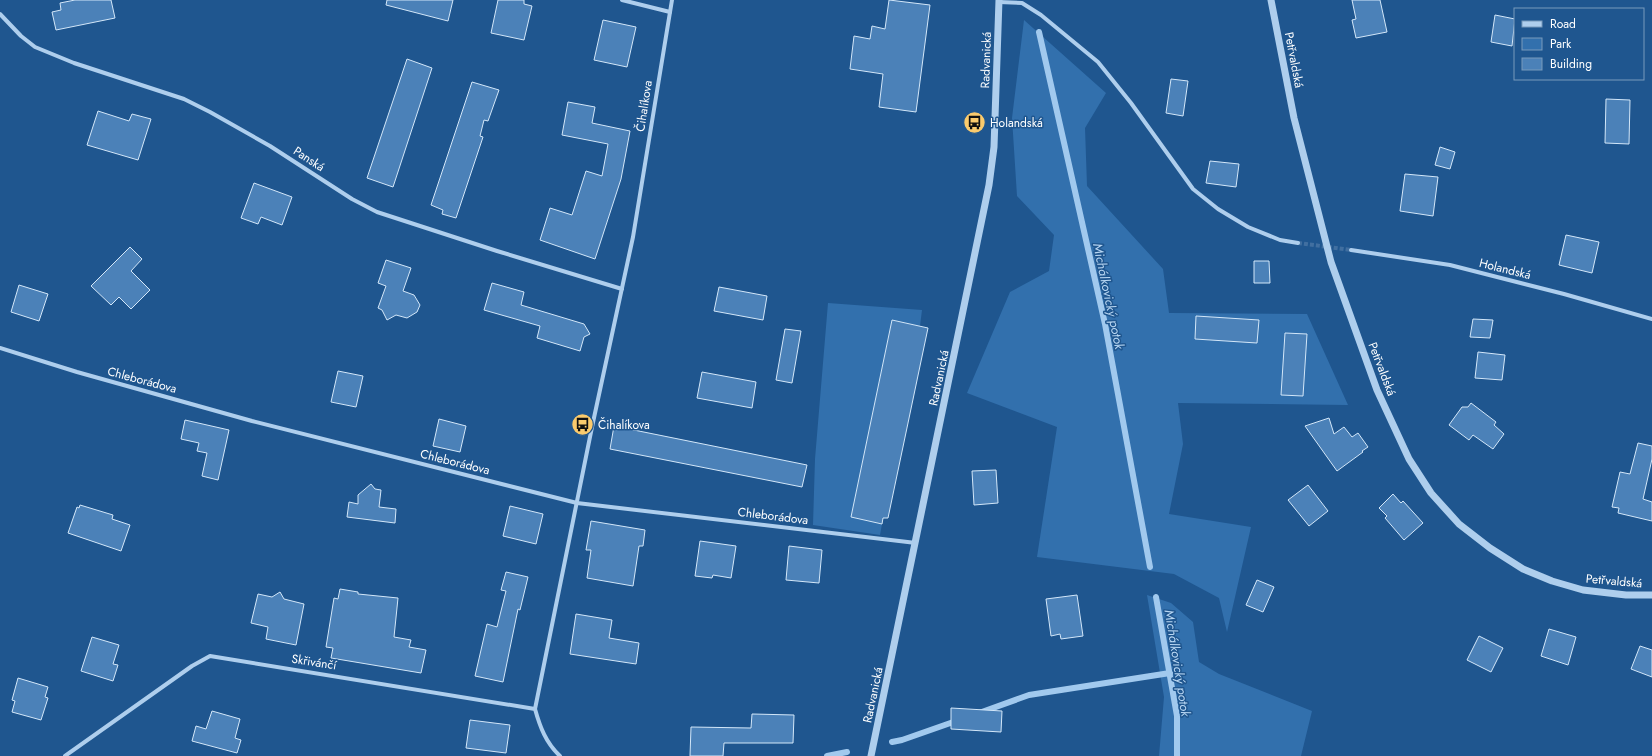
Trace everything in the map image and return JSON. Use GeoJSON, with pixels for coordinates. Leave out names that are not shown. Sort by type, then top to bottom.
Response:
{"type":"FeatureCollection","features":[{"type":"Feature","properties":{"kind":"street"},"geometry":{"type":"LineString","coordinates":[[622,0],[670,12]]}},
{"type":"Feature","properties":{"kind":"street","name":"Čihalíkova"},"geometry":{"type":"LineString","coordinates":[[535,708],[633,237],[672,0]]}},
{"type":"Feature","properties":{"kind":"street","name":"Petřvaldská"},"geometry":{"type":"LineString","coordinates":[[1272,0],[1294,118],[1331,262],[1377,390],[1409,458],[1431,493],[1459,524],[1490,548],[1523,569],[1552,582],[1583,590],[1626,595],[1652,595]]}},
{"type":"Feature","properties":{"kind":"street"},"geometry":{"type":"LineString","coordinates":[[999,1],[1022,3],[1041,15],[1098,62],[1131,103],[1193,189],[1218,209],[1248,227],[1280,240],[1298,243]]}},
{"type":"Feature","properties":{"kind":"street","name":"Radvanická"},"geometry":{"type":"LineString","coordinates":[[871,756],[989,185],[994,147],[999,1]]}},
{"type":"Feature","properties":{"kind":"street","name":"Panská"},"geometry":{"type":"LineString","coordinates":[[0,14],[21,36],[36,47],[74,63],[184,99],[270,146],[352,199],[377,212],[512,256],[622,289]]}},
{"type":"Feature","properties":{"kind":"street","name":"Holandská"},"geometry":{"type":"LineString","coordinates":[[1351,250],[1450,265],[1564,294],[1652,319]]}},
{"type":"Feature","properties":{"kind":"street","name":"Chleborádova"},"geometry":{"type":"LineString","coordinates":[[0,348],[77,372],[252,421],[577,503],[916,543]]}},
{"type":"Feature","properties":{"kind":"street","name":"Skřivánčí"},"geometry":{"type":"LineString","coordinates":[[65,756],[192,666],[210,656],[535,708]]}},
{"type":"Feature","properties":{"kind":"street"},"geometry":{"type":"LineString","coordinates":[[535,708],[540,727],[544,735],[550,745],[560,756]]}},
{"type":"Feature","properties":{"kind":"green space"},"geometry":{"type":"Polygon","coordinates":[[[1024,20],[1106,93],[1085,128],[1087,186],[1163,269],[1169,313],[1307,314],[1348,405],[1178,403],[1183,444],[1169,514],[1251,527],[1227,632],[1219,598],[1174,574],[1037,557],[1057,427],[967,393],[1010,292],[1049,271],[1054,235],[1017,196],[1012,118],[1024,20]]]}},
{"type":"Feature","properties":{"kind":"green space"},"geometry":{"type":"Polygon","coordinates":[[[828,303],[922,310],[920,326],[892,320],[851,517],[882,524],[880,535],[813,525],[815,459],[828,303]]]}},
{"type":"Feature","properties":{"kind":"green space"},"geometry":{"type":"Polygon","coordinates":[[[1147,595],[1171,603],[1193,622],[1199,662],[1219,674],[1312,711],[1301,756],[1159,756],[1164,697],[1147,595]]]}},
{"type":"Feature","properties":{"kind":"building"},"geometry":{"type":"Polygon","coordinates":[[[75,0],[111,0],[115,18],[56,30],[52,12],[61,10],[60,3],[75,0]]]}},
{"type":"Feature","properties":{"kind":"building"},"geometry":{"type":"Polygon","coordinates":[[[387,0],[453,0],[448,21],[386,5],[387,0]]]}},
{"type":"Feature","properties":{"kind":"building"},"geometry":{"type":"Polygon","coordinates":[[[498,0],[524,0],[524,4],[532,6],[524,40],[491,33],[498,0]]]}},
{"type":"Feature","properties":{"kind":"building"},"geometry":{"type":"Polygon","coordinates":[[[889,0],[930,5],[916,112],[879,107],[883,74],[850,69],[854,36],[870,39],[872,26],[885,29],[889,0]]]}},
{"type":"Feature","properties":{"kind":"building"},"geometry":{"type":"Polygon","coordinates":[[[1352,0],[1380,0],[1387,32],[1356,38],[1352,20],[1356,19],[1352,0]]]}},
{"type":"Feature","properties":{"kind":"building"},"geometry":{"type":"Polygon","coordinates":[[[1495,15],[1514,19],[1512,46],[1491,42],[1495,15]]]}},
{"type":"Feature","properties":{"kind":"building"},"geometry":{"type":"Polygon","coordinates":[[[603,20],[636,27],[627,67],[594,60],[603,20]]]}},
{"type":"Feature","properties":{"kind":"building"},"geometry":{"type":"Polygon","coordinates":[[[407,59],[432,68],[393,187],[367,178],[407,59]]]}},
{"type":"Feature","properties":{"kind":"building"},"geometry":{"type":"Polygon","coordinates":[[[1171,79],[1188,81],[1183,116],[1166,113],[1171,79]]]}},
{"type":"Feature","properties":{"kind":"building"},"geometry":{"type":"Polygon","coordinates":[[[472,82],[499,90],[488,121],[484,120],[480,136],[483,137],[456,218],[442,214],[443,210],[431,205],[472,82]]]}},
{"type":"Feature","properties":{"kind":"building"},"geometry":{"type":"Polygon","coordinates":[[[1606,99],[1630,100],[1629,144],[1605,143],[1606,99]]]}},
{"type":"Feature","properties":{"kind":"building"},"geometry":{"type":"Polygon","coordinates":[[[568,102],[595,107],[592,123],[630,131],[621,179],[595,259],[540,240],[550,208],[572,215],[586,171],[602,176],[608,144],[562,135],[568,102]]]}},
{"type":"Feature","properties":{"kind":"building"},"geometry":{"type":"Polygon","coordinates":[[[98,111],[129,121],[132,114],[151,119],[138,160],[87,145],[98,111]]]}},
{"type":"Feature","properties":{"kind":"building"},"geometry":{"type":"Polygon","coordinates":[[[1440,147],[1455,152],[1450,169],[1435,165],[1440,147]]]}},
{"type":"Feature","properties":{"kind":"building"},"geometry":{"type":"Polygon","coordinates":[[[1210,161],[1239,164],[1236,187],[1206,183],[1210,161]]]}},
{"type":"Feature","properties":{"kind":"building"},"geometry":{"type":"Polygon","coordinates":[[[1405,174],[1438,177],[1433,216],[1400,211],[1405,174]]]}},
{"type":"Feature","properties":{"kind":"building"},"geometry":{"type":"Polygon","coordinates":[[[254,183],[292,197],[282,225],[261,217],[258,224],[241,218],[254,183]]]}},
{"type":"Feature","properties":{"kind":"building"},"geometry":{"type":"Polygon","coordinates":[[[1566,235],[1599,242],[1592,273],[1559,265],[1566,235]]]}},
{"type":"Feature","properties":{"kind":"building"},"geometry":{"type":"Polygon","coordinates":[[[130,247],[142,259],[131,271],[150,290],[131,309],[119,297],[111,305],[91,286],[130,247]]]}},
{"type":"Feature","properties":{"kind":"building"},"geometry":{"type":"Polygon","coordinates":[[[386,260],[411,268],[403,291],[414,295],[420,305],[417,312],[407,318],[396,315],[387,320],[382,310],[378,308],[386,286],[378,283],[386,260]]]}},
{"type":"Feature","properties":{"kind":"building"},"geometry":{"type":"Polygon","coordinates":[[[1254,261],[1269,261],[1270,283],[1254,283],[1254,261]]]}},
{"type":"Feature","properties":{"kind":"building"},"geometry":{"type":"Polygon","coordinates":[[[492,283],[524,292],[521,305],[584,324],[590,334],[584,337],[580,351],[537,338],[540,326],[484,310],[492,283]]]}},
{"type":"Feature","properties":{"kind":"building"},"geometry":{"type":"Polygon","coordinates":[[[19,285],[48,294],[39,321],[11,312],[19,285]]]}},
{"type":"Feature","properties":{"kind":"building"},"geometry":{"type":"Polygon","coordinates":[[[719,287],[767,296],[763,320],[714,311],[719,287]]]}},
{"type":"Feature","properties":{"kind":"building"},"geometry":{"type":"Polygon","coordinates":[[[1196,316],[1259,320],[1257,343],[1195,339],[1196,316]]]}},
{"type":"Feature","properties":{"kind":"building"},"geometry":{"type":"Polygon","coordinates":[[[1473,319],[1493,320],[1490,338],[1470,337],[1473,319]]]}},
{"type":"Feature","properties":{"kind":"building"},"geometry":{"type":"Polygon","coordinates":[[[892,320],[928,328],[888,518],[883,518],[882,524],[851,517],[892,320]]]}},
{"type":"Feature","properties":{"kind":"building"},"geometry":{"type":"Polygon","coordinates":[[[785,329],[801,331],[792,383],[776,380],[785,329]]]}},
{"type":"Feature","properties":{"kind":"building"},"geometry":{"type":"Polygon","coordinates":[[[1285,333],[1307,334],[1303,396],[1281,395],[1285,333]]]}},
{"type":"Feature","properties":{"kind":"building"},"geometry":{"type":"Polygon","coordinates":[[[1478,352],[1505,355],[1502,380],[1475,378],[1478,352]]]}},
{"type":"Feature","properties":{"kind":"building"},"geometry":{"type":"Polygon","coordinates":[[[338,371],[363,376],[356,407],[331,402],[338,371]]]}},
{"type":"Feature","properties":{"kind":"building"},"geometry":{"type":"Polygon","coordinates":[[[702,372],[756,382],[752,408],[697,398],[702,372]]]}},
{"type":"Feature","properties":{"kind":"building"},"geometry":{"type":"Polygon","coordinates":[[[1471,403],[1496,422],[1494,425],[1504,434],[1493,449],[1473,435],[1469,440],[1449,425],[1462,407],[1468,407],[1471,403]]]}},
{"type":"Feature","properties":{"kind":"building"},"geometry":{"type":"Polygon","coordinates":[[[1329,418],[1334,434],[1344,427],[1352,437],[1358,433],[1368,447],[1337,471],[1305,426],[1329,418]]]}},
{"type":"Feature","properties":{"kind":"building"},"geometry":{"type":"Polygon","coordinates":[[[439,419],[466,426],[460,452],[433,446],[439,419]]]}},
{"type":"Feature","properties":{"kind":"building"},"geometry":{"type":"Polygon","coordinates":[[[185,420],[229,430],[218,480],[202,476],[207,453],[197,451],[199,443],[181,439],[185,420]]]}},
{"type":"Feature","properties":{"kind":"building"},"geometry":{"type":"Polygon","coordinates":[[[614,426],[807,465],[802,487],[610,449],[614,426]]]}},
{"type":"Feature","properties":{"kind":"building"},"geometry":{"type":"Polygon","coordinates":[[[1638,443],[1652,446],[1652,459],[1643,499],[1652,502],[1652,521],[1618,513],[1619,508],[1612,507],[1620,472],[1630,474],[1638,443]]]}},
{"type":"Feature","properties":{"kind":"building"},"geometry":{"type":"Polygon","coordinates":[[[996,470],[998,503],[974,505],[972,471],[996,470]]]}},
{"type":"Feature","properties":{"kind":"building"},"geometry":{"type":"Polygon","coordinates":[[[371,484],[375,489],[381,490],[379,507],[396,509],[395,523],[347,517],[349,502],[358,504],[358,495],[371,484]]]}},
{"type":"Feature","properties":{"kind":"building"},"geometry":{"type":"Polygon","coordinates":[[[1308,485],[1328,511],[1309,526],[1288,500],[1308,485]]]}},
{"type":"Feature","properties":{"kind":"building"},"geometry":{"type":"Polygon","coordinates":[[[1393,494],[1401,503],[1403,501],[1423,523],[1404,540],[1385,518],[1387,516],[1379,508],[1393,494]]]}},
{"type":"Feature","properties":{"kind":"building"},"geometry":{"type":"Polygon","coordinates":[[[80,505],[113,515],[112,519],[130,525],[121,551],[68,533],[77,507],[79,508],[80,505]]]}},
{"type":"Feature","properties":{"kind":"building"},"geometry":{"type":"Polygon","coordinates":[[[510,506],[543,514],[536,544],[503,536],[510,506]]]}},
{"type":"Feature","properties":{"kind":"building"},"geometry":{"type":"Polygon","coordinates":[[[591,521],[645,530],[643,546],[639,546],[633,586],[587,578],[591,550],[586,550],[591,521]]]}},
{"type":"Feature","properties":{"kind":"building"},"geometry":{"type":"Polygon","coordinates":[[[700,541],[736,546],[731,578],[713,575],[712,578],[695,576],[700,541]]]}},
{"type":"Feature","properties":{"kind":"building"},"geometry":{"type":"Polygon","coordinates":[[[789,546],[822,550],[819,583],[786,580],[789,546]]]}},
{"type":"Feature","properties":{"kind":"building"},"geometry":{"type":"Polygon","coordinates":[[[506,572],[528,577],[520,610],[518,609],[503,682],[475,676],[487,624],[497,627],[506,591],[501,590],[506,572]]]}},
{"type":"Feature","properties":{"kind":"building"},"geometry":{"type":"Polygon","coordinates":[[[1257,580],[1274,587],[1263,612],[1246,605],[1257,580]]]}},
{"type":"Feature","properties":{"kind":"building"},"geometry":{"type":"Polygon","coordinates":[[[340,589],[358,592],[358,594],[398,598],[394,637],[411,640],[409,647],[426,650],[421,673],[331,658],[333,648],[326,647],[334,598],[338,599],[340,589]]]}},
{"type":"Feature","properties":{"kind":"building"},"geometry":{"type":"Polygon","coordinates":[[[280,592],[284,599],[304,604],[296,645],[266,639],[268,627],[251,623],[258,594],[272,597],[280,592]]]}},
{"type":"Feature","properties":{"kind":"building"},"geometry":{"type":"Polygon","coordinates":[[[1077,595],[1083,636],[1061,639],[1060,634],[1051,636],[1046,599],[1077,595]]]}},
{"type":"Feature","properties":{"kind":"building"},"geometry":{"type":"Polygon","coordinates":[[[576,614],[612,620],[609,638],[639,643],[636,664],[570,654],[576,614]]]}},
{"type":"Feature","properties":{"kind":"building"},"geometry":{"type":"Polygon","coordinates":[[[1549,629],[1576,637],[1568,665],[1541,656],[1549,629]]]}},
{"type":"Feature","properties":{"kind":"building"},"geometry":{"type":"Polygon","coordinates":[[[1479,636],[1503,648],[1491,672],[1467,660],[1479,636]]]}},
{"type":"Feature","properties":{"kind":"building"},"geometry":{"type":"Polygon","coordinates":[[[92,637],[119,645],[113,664],[118,665],[113,681],[81,671],[92,637]]]}},
{"type":"Feature","properties":{"kind":"building"},"geometry":{"type":"Polygon","coordinates":[[[1640,646],[1652,650],[1652,677],[1631,669],[1640,646]]]}},
{"type":"Feature","properties":{"kind":"building"},"geometry":{"type":"Polygon","coordinates":[[[18,678],[48,687],[45,697],[48,698],[41,720],[12,712],[15,701],[12,700],[18,678]]]}},
{"type":"Feature","properties":{"kind":"building"},"geometry":{"type":"Polygon","coordinates":[[[951,708],[1002,711],[1001,732],[951,729],[951,708]]]}},
{"type":"Feature","properties":{"kind":"building"},"geometry":{"type":"Polygon","coordinates":[[[212,711],[240,719],[235,738],[241,740],[237,753],[192,741],[196,726],[206,729],[212,711]]]}},
{"type":"Feature","properties":{"kind":"building"},"geometry":{"type":"Polygon","coordinates":[[[752,714],[794,715],[793,743],[724,743],[723,756],[690,756],[691,727],[751,728],[752,714]]]}},
{"type":"Feature","properties":{"kind":"building"},"geometry":{"type":"Polygon","coordinates":[[[470,720],[510,725],[506,753],[466,748],[470,720]]]}},
{"type":"Feature","properties":{"kind":"waterway","name":"Michálkovický potok"},"geometry":{"type":"LineString","coordinates":[[1039,32],[1105,324],[1150,567]]}},
{"type":"Feature","properties":{"kind":"waterway","name":"Michálkovický potok"},"geometry":{"type":"LineString","coordinates":[[1156,597],[1177,716],[1177,756]]}},
{"type":"Feature","properties":{"kind":"waterway"},"geometry":{"type":"LineString","coordinates":[[979,713],[1029,695],[1170,673]]}},
{"type":"Feature","properties":{"kind":"waterway"},"geometry":{"type":"LineString","coordinates":[[892,742],[902,740],[959,720]]}},
{"type":"Feature","properties":{"kind":"waterway"},"geometry":{"type":"LineString","coordinates":[[827,756],[847,752]]}},
{"type":"Feature","properties":{"kind":"tunnel"},"geometry":{"type":"LineString","coordinates":[[1298,243],[1351,250]]}},
{"type":"Feature","properties":{"kind":"place","name":"Holandská"},"geometry":{"type":"Point","coordinates":[974,123]}},
{"type":"Feature","properties":{"kind":"place","name":"Čihalíkova"},"geometry":{"type":"Point","coordinates":[583,425]}}]}
